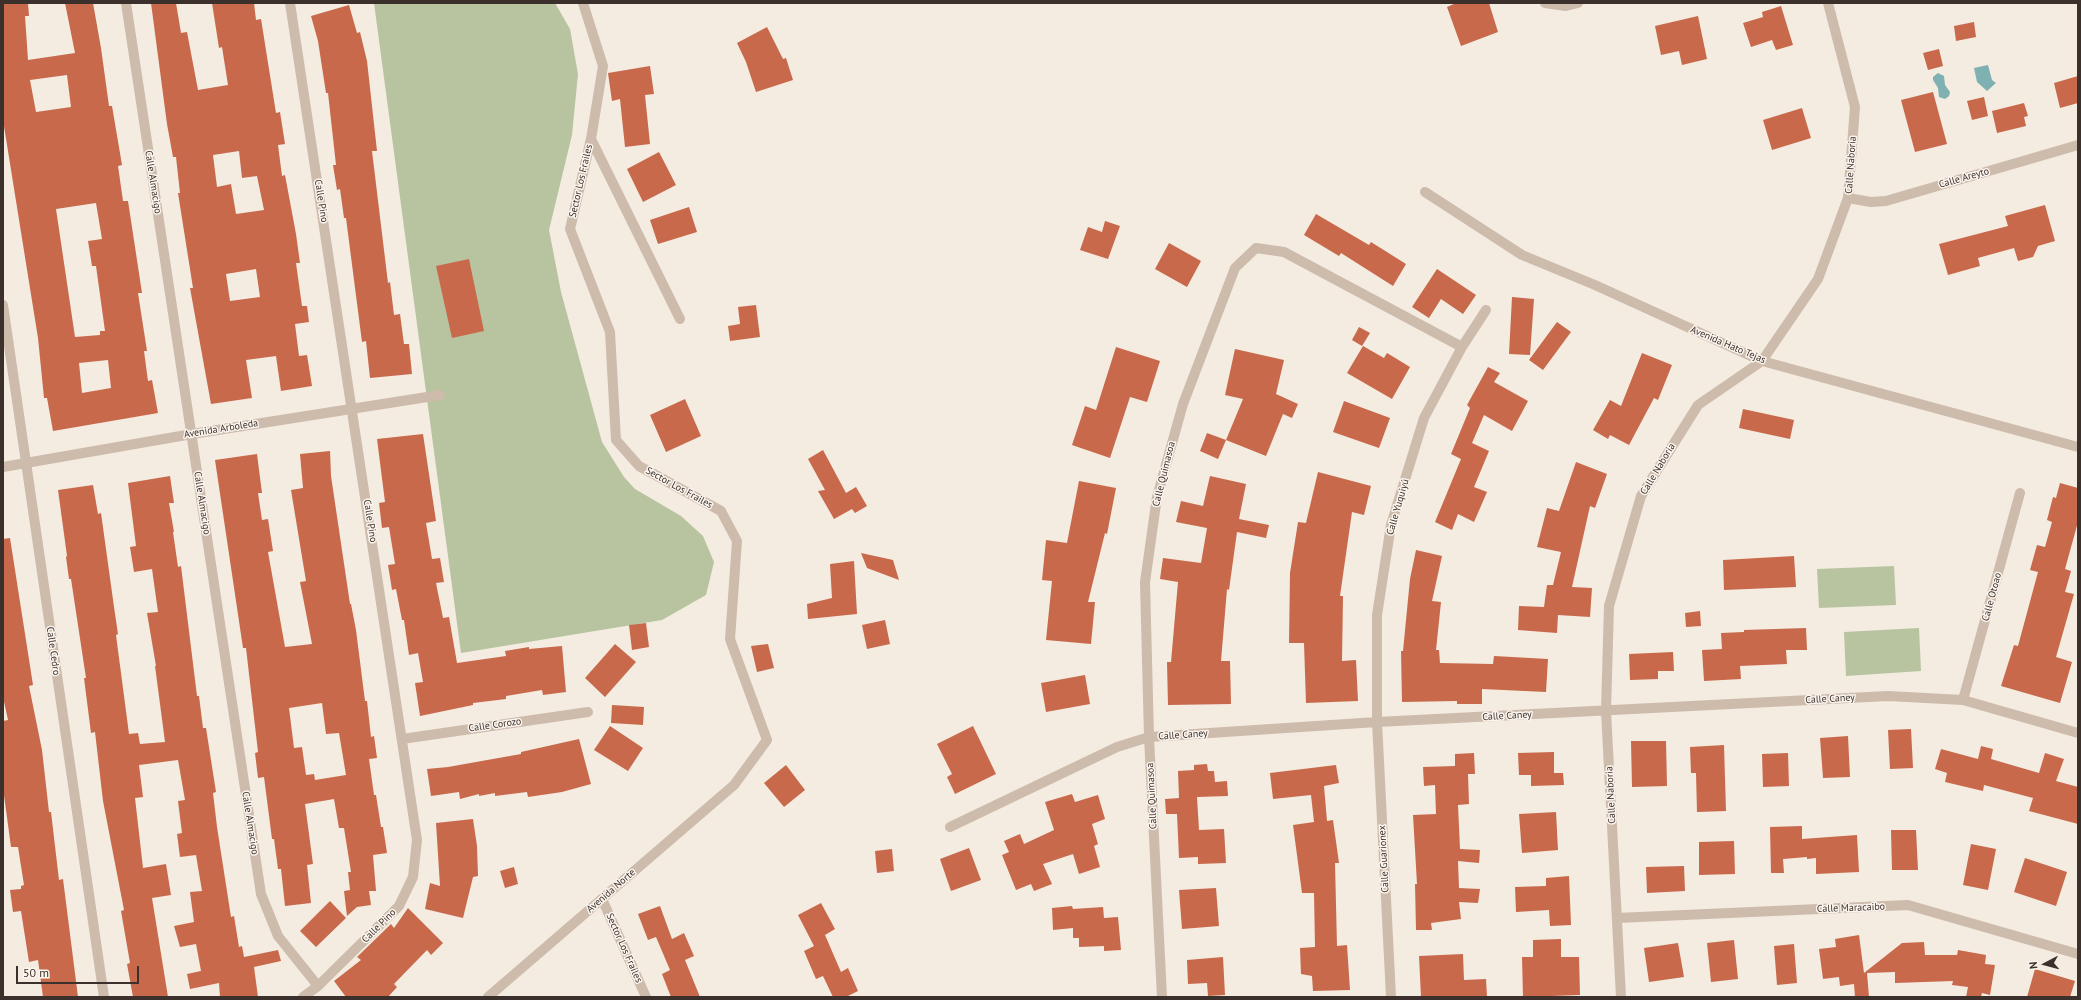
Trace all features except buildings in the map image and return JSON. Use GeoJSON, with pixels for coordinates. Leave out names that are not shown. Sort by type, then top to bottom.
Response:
{"type":"FeatureCollection","features":[{"type":"Feature","properties":{"kind":"street","name":"Calle Almacigo"},"geometry":{"type":"LineString","coordinates":[[126,3],[261,894],[278,936],[318,986]]}},
{"type":"Feature","properties":{"kind":"street","name":"Calle Pino"},"geometry":{"type":"LineString","coordinates":[[290,3],[353,409],[417,840],[414,877],[399,906],[318,986],[303,997]]}},
{"type":"Feature","properties":{"kind":"street"},"geometry":{"type":"LineString","coordinates":[[1545,3],[1566,6],[1578,3]]}},
{"type":"Feature","properties":{"kind":"street","name":"Calle Naboria"},"geometry":{"type":"LineString","coordinates":[[1621,997],[1606,711],[1609,606],[1641,496],[1698,405],[1762,361],[1818,280],[1848,198],[1855,107],[1828,3]]}},
{"type":"Feature","properties":{"kind":"street"},"geometry":{"type":"LineString","coordinates":[[585,4],[603,66],[591,139],[680,319]]}},
{"type":"Feature","properties":{"kind":"street","name":"Sector Los Frailes"},"geometry":{"type":"LineString","coordinates":[[591,139],[570,229],[610,332],[616,440],[638,466],[721,512],[737,541],[730,639],[767,740],[734,785]]}},
{"type":"Feature","properties":{"kind":"street","name":"Calle Areyto"},"geometry":{"type":"LineString","coordinates":[[1848,198],[1871,202],[1886,201],[2078,145]]}},
{"type":"Feature","properties":{"kind":"street","name":"Avenida Hato Tejas"},"geometry":{"type":"LineString","coordinates":[[1425,192],[1522,255],[1595,285],[1762,361],[2078,447]]}},
{"type":"Feature","properties":{"kind":"street","name":"Calle Quimasoa"},"geometry":{"type":"LineString","coordinates":[[1162,997],[1149,737],[1145,582],[1157,497],[1182,404],[1235,268],[1256,248],[1284,252],[1462,347]]}},
{"type":"Feature","properties":{"kind":"street","name":"Calle Cedro"},"geometry":{"type":"LineString","coordinates":[[3,305],[104,997]]}},
{"type":"Feature","properties":{"kind":"street","name":"Calle Yuquiyú"},"geometry":{"type":"LineString","coordinates":[[1377,722],[1376,614],[1391,526],[1424,418],[1462,347],[1486,310]]}},
{"type":"Feature","properties":{"kind":"street","name":"Avenida Arboleda"},"geometry":{"type":"LineString","coordinates":[[3,467],[192,434],[440,395]]}},
{"type":"Feature","properties":{"kind":"street","name":"Calle Otoao"},"geometry":{"type":"LineString","coordinates":[[1963,700],[2020,493]]}},
{"type":"Feature","properties":{"kind":"street","name":"Calle Caney"},"geometry":{"type":"LineString","coordinates":[[950,827],[1117,747],[1149,737],[1377,722],[1888,696],[1963,700],[2078,733]]}},
{"type":"Feature","properties":{"kind":"street","name":"Calle Corozo"},"geometry":{"type":"LineString","coordinates":[[402,739],[588,712]]}},
{"type":"Feature","properties":{"kind":"street","name":"Calle Guarionex"},"geometry":{"type":"LineString","coordinates":[[1377,722],[1391,997]]}},
{"type":"Feature","properties":{"kind":"street","name":"Avenida Norte"},"geometry":{"type":"LineString","coordinates":[[488,997],[734,785]]}},
{"type":"Feature","properties":{"kind":"street","name":"Sector Los Frailes"},"geometry":{"type":"LineString","coordinates":[[602,899],[646,997]]}},
{"type":"Feature","properties":{"kind":"street","name":"Calle Maracaibo"},"geometry":{"type":"LineString","coordinates":[[1617,918],[1908,906],[2078,954]]}},
{"type":"Feature","properties":{"kind":"green space"},"geometry":{"type":"Polygon","coordinates":[[[374,3],[555,3],[570,29],[578,74],[572,135],[549,230],[561,292],[602,442],[624,477],[635,489],[681,516],[703,536],[714,562],[706,595],[662,620],[461,653],[374,3]]]}},
{"type":"Feature","properties":{"kind":"green space"},"geometry":{"type":"Polygon","coordinates":[[[1894,566],[1896,605],[1819,608],[1817,569],[1894,566]]]}},
{"type":"Feature","properties":{"kind":"green space"},"geometry":{"type":"Polygon","coordinates":[[[1919,628],[1921,671],[1846,676],[1844,632],[1919,628]]]}},
{"type":"Feature","properties":{"kind":"water"},"geometry":{"type":"Polygon","coordinates":[[[1988,65],[1992,80],[1996,83],[1987,91],[1977,82],[1974,68],[1988,65]]]}},
{"type":"Feature","properties":{"kind":"water"},"geometry":{"type":"Polygon","coordinates":[[[1938,73],[1944,76],[1945,85],[1950,92],[1949,96],[1945,99],[1939,97],[1938,88],[1933,80],[1933,77],[1938,73]]]}}]}
